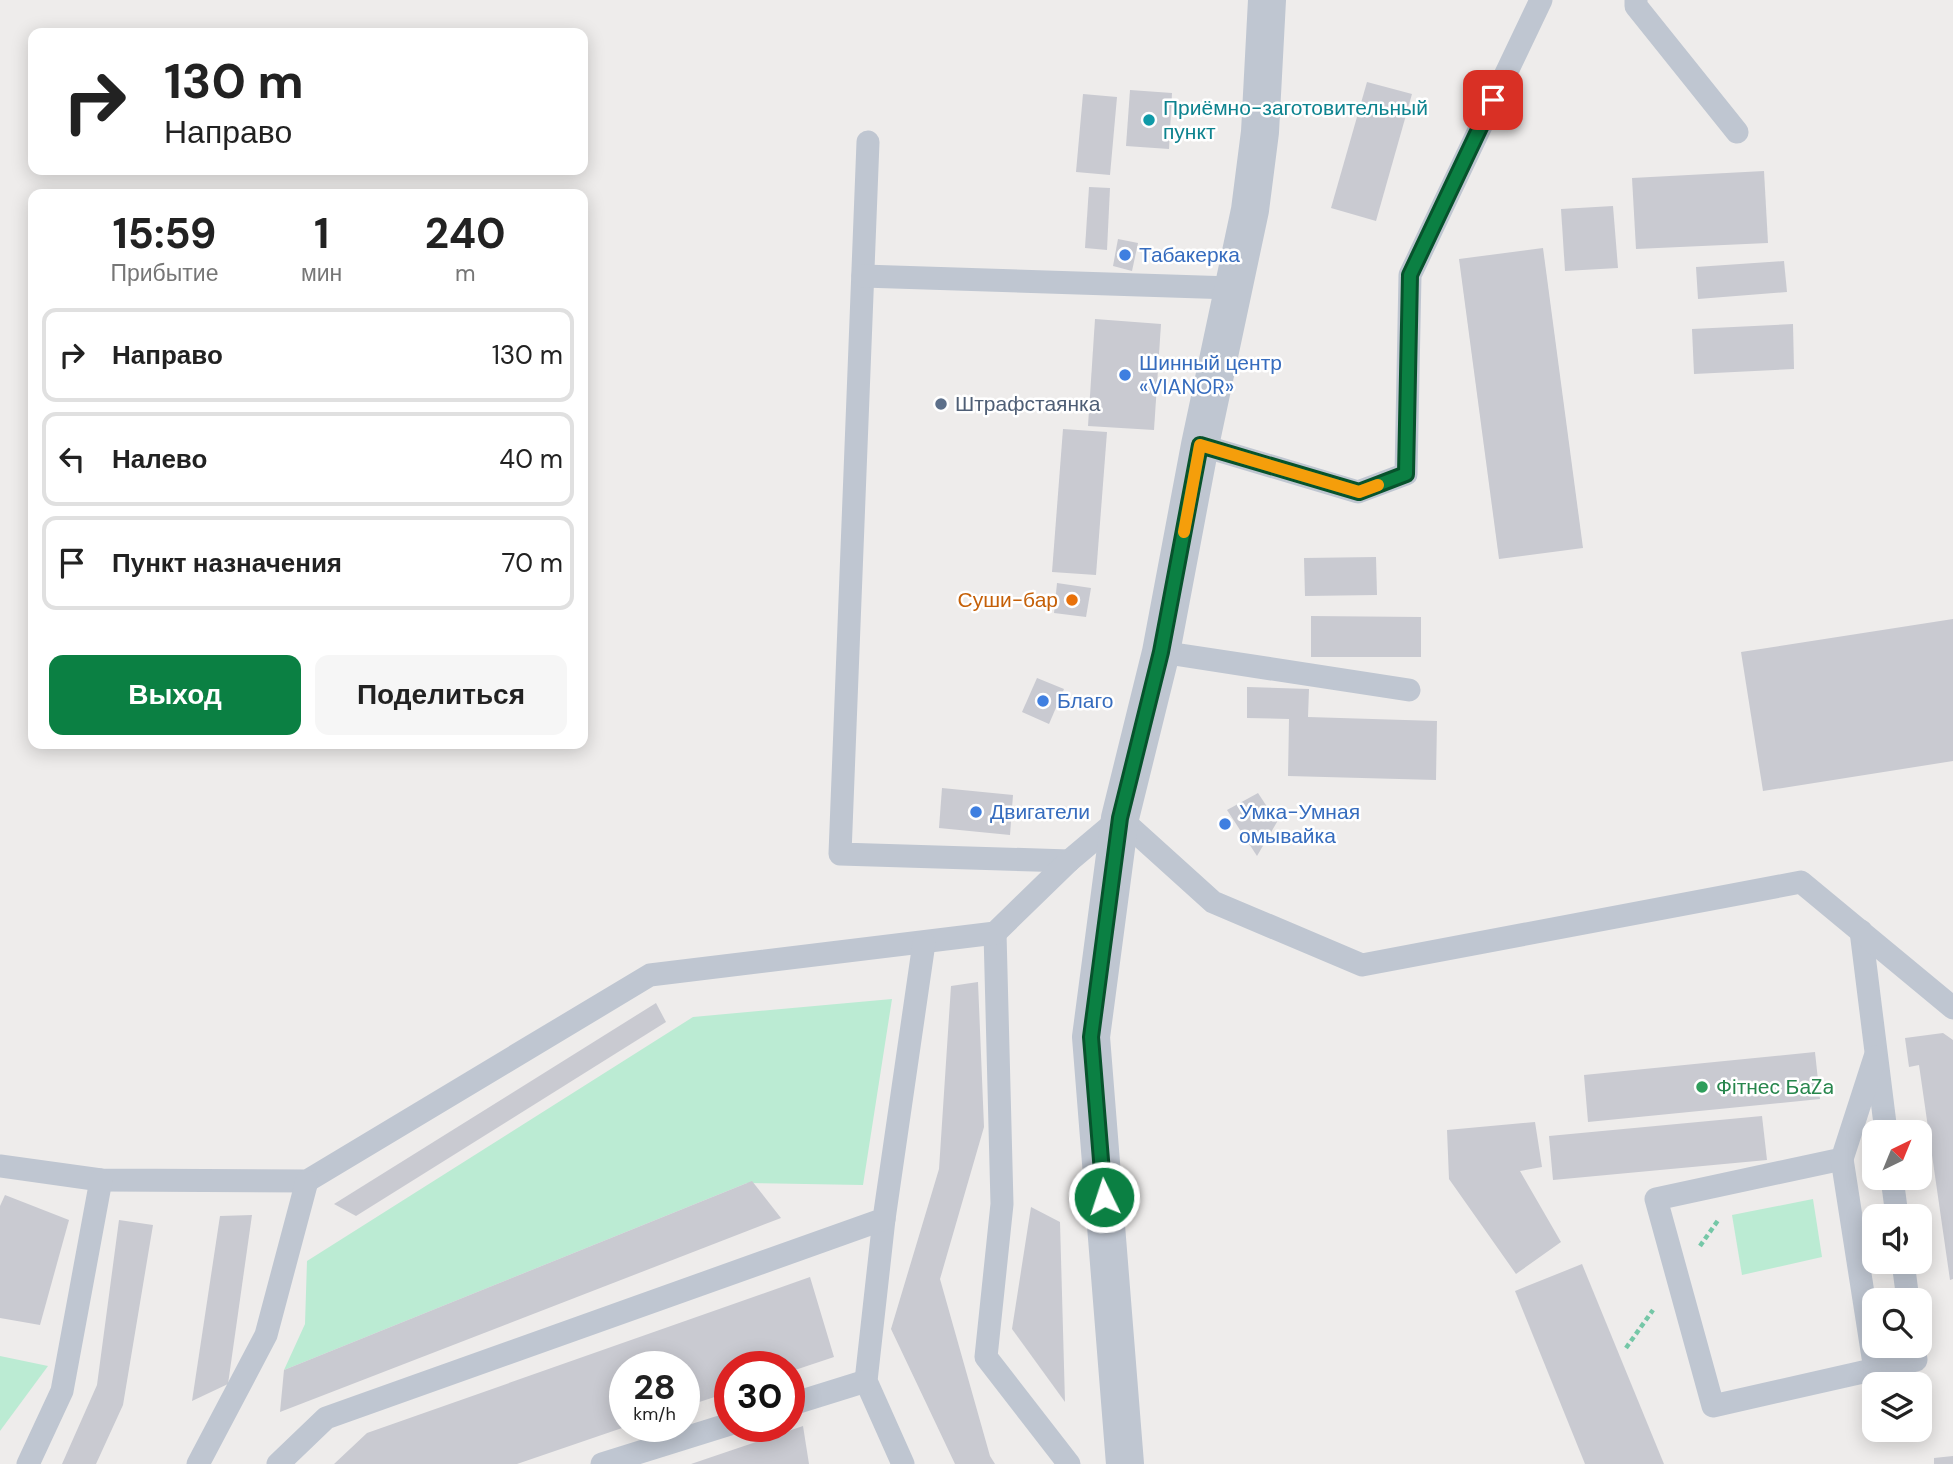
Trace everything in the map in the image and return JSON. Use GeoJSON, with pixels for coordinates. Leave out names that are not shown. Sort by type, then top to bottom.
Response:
{"type":"FeatureCollection","features":[{"type":"Feature","properties":{"kind":"street"},"geometry":{"type":"LineString","coordinates":[[1125,1464],[1091,1037],[1120,818],[1161,652],[1200,445],[1250,211],[1259,145],[1267,0]]}},
{"type":"Feature","properties":{"kind":"lane"},"geometry":{"type":"LineString","coordinates":[[1200,445],[1359,492],[1406,474],[1410,275],[1541,0]]}},
{"type":"Feature","properties":{"kind":"lane"},"geometry":{"type":"LineString","coordinates":[[1636,0],[1636,6],[1737,132]]}},
{"type":"Feature","properties":{"kind":"lane"},"geometry":{"type":"LineString","coordinates":[[868,142],[840,854],[1069,861]]}},
{"type":"Feature","properties":{"kind":"lane"},"geometry":{"type":"LineString","coordinates":[[863,276],[1232,288]]}},
{"type":"Feature","properties":{"kind":"lane"},"geometry":{"type":"LineString","coordinates":[[1161,652],[1409,690]]}},
{"type":"Feature","properties":{"kind":"lane"},"geometry":{"type":"LineString","coordinates":[[0,1166],[101,1180],[307,1181],[650,975],[995,933],[1069,861],[1120,818],[1213,902],[1362,965],[1801,882],[1953,1007]]}},
{"type":"Feature","properties":{"kind":"lane"},"geometry":{"type":"LineString","coordinates":[[1861,931],[1883,1120]]}},
{"type":"Feature","properties":{"kind":"lane"},"geometry":{"type":"LineString","coordinates":[[995,933],[1002,1204],[986,1357],[1069,1464]]}},
{"type":"Feature","properties":{"kind":"lane"},"geometry":{"type":"LineString","coordinates":[[902,1464],[866,1381],[884,1219],[924,943]]}},
{"type":"Feature","properties":{"kind":"lane"},"geometry":{"type":"LineString","coordinates":[[1875,1057],[1842,1159],[1875,1370]]}},
{"type":"Feature","properties":{"kind":"lane"},"geometry":{"type":"LineString","coordinates":[[1842,1159],[1656,1199],[1713,1406],[1875,1370],[1916,1358]]}},
{"type":"Feature","properties":{"kind":"lane"},"geometry":{"type":"LineString","coordinates":[[27,1464],[62,1391],[101,1180]]}},
{"type":"Feature","properties":{"kind":"lane"},"geometry":{"type":"LineString","coordinates":[[198,1464],[266,1335],[307,1181]]}},
{"type":"Feature","properties":{"kind":"lane"},"geometry":{"type":"LineString","coordinates":[[278,1464],[326,1418],[884,1219]]}},
{"type":"Feature","properties":{"kind":"lane"},"geometry":{"type":"LineString","coordinates":[[805,1400],[866,1381]]}},
{"type":"Feature","properties":{"kind":"lane"},"geometry":{"type":"LineString","coordinates":[[602,1464],[714,1429]]}},
{"type":"Feature","properties":{"kind":"path"},"geometry":{"type":"LineString","coordinates":[[1626,1348],[1721,1216]]}},
{"type":"Feature","properties":{"kind":"green space"},"geometry":{"type":"Polygon","coordinates":[[[892,999],[863,1185],[747,1183],[284,1370],[305,1324],[307,1261],[693,1017],[892,999]]]}},
{"type":"Feature","properties":{"kind":"green space"},"geometry":{"type":"Polygon","coordinates":[[[1813,1199],[1822,1257],[1742,1275],[1732,1215],[1813,1199]]]}},
{"type":"Feature","properties":{"kind":"green space"},"geometry":{"type":"Polygon","coordinates":[[[0,1356],[48,1366],[0,1431],[0,1356]]]}},
{"type":"Feature","properties":{"kind":"building"},"geometry":{"type":"Polygon","coordinates":[[[1367,82],[1412,94],[1376,221],[1331,208],[1367,82]]]}},
{"type":"Feature","properties":{"kind":"building","name":"Приёмно-заготовительный пункт"},"geometry":{"type":"Polygon","coordinates":[[[1130,90],[1172,93],[1169,149],[1126,146],[1130,90]]]}},
{"type":"Feature","properties":{"kind":"building"},"geometry":{"type":"Polygon","coordinates":[[[1083,94],[1117,97],[1110,175],[1076,172],[1083,94]]]}},
{"type":"Feature","properties":{"kind":"building"},"geometry":{"type":"Polygon","coordinates":[[[1764,171],[1768,243],[1636,249],[1632,178],[1764,171]]]}},
{"type":"Feature","properties":{"kind":"building"},"geometry":{"type":"Polygon","coordinates":[[[1089,187],[1110,188],[1107,250],[1085,248],[1089,187]]]}},
{"type":"Feature","properties":{"kind":"building"},"geometry":{"type":"Polygon","coordinates":[[[1613,206],[1618,268],[1565,271],[1561,209],[1613,206]]]}},
{"type":"Feature","properties":{"kind":"building","name":"Табакерка"},"geometry":{"type":"Polygon","coordinates":[[[1118,239],[1138,243],[1132,271],[1113,266],[1118,239]]]}},
{"type":"Feature","properties":{"kind":"building"},"geometry":{"type":"Polygon","coordinates":[[[1543,248],[1583,548],[1499,559],[1459,259],[1543,248]]]}},
{"type":"Feature","properties":{"kind":"building"},"geometry":{"type":"Polygon","coordinates":[[[1784,261],[1787,292],[1698,299],[1696,267],[1784,261]]]}},
{"type":"Feature","properties":{"kind":"building","name":"Шинный центр «VIANOR»"},"geometry":{"type":"Polygon","coordinates":[[[1095,319],[1161,324],[1154,430],[1088,426],[1095,319]]]}},
{"type":"Feature","properties":{"kind":"building"},"geometry":{"type":"Polygon","coordinates":[[[1793,324],[1794,369],[1694,374],[1692,329],[1793,324]]]}},
{"type":"Feature","properties":{"kind":"building"},"geometry":{"type":"Polygon","coordinates":[[[1063,429],[1107,432],[1096,575],[1052,572],[1063,429]]]}},
{"type":"Feature","properties":{"kind":"building"},"geometry":{"type":"Polygon","coordinates":[[[1376,557],[1377,595],[1305,596],[1304,558],[1376,557]]]}},
{"type":"Feature","properties":{"kind":"building","name":"Суши-бар"},"geometry":{"type":"Polygon","coordinates":[[[1057,583],[1091,588],[1086,617],[1054,613],[1057,583]]]}},
{"type":"Feature","properties":{"kind":"building"},"geometry":{"type":"Polygon","coordinates":[[[1311,616],[1421,617],[1421,657],[1311,657],[1311,616]]]}},
{"type":"Feature","properties":{"kind":"building"},"geometry":{"type":"Polygon","coordinates":[[[1953,619],[1953,761],[1763,791],[1741,652],[1953,619]]]}},
{"type":"Feature","properties":{"kind":"building","name":"Благо"},"geometry":{"type":"Polygon","coordinates":[[[1037,678],[1064,689],[1049,724],[1022,712],[1037,678]]]}},
{"type":"Feature","properties":{"kind":"building"},"geometry":{"type":"Polygon","coordinates":[[[1247,687],[1309,689],[1308,717],[1437,721],[1436,780],[1288,776],[1289,719],[1247,718],[1247,687]]]}},
{"type":"Feature","properties":{"kind":"building","name":"Двигатели"},"geometry":{"type":"Polygon","coordinates":[[[942,788],[1013,795],[1010,835],[939,828],[942,788]]]}},
{"type":"Feature","properties":{"kind":"building"},"geometry":{"type":"Polygon","coordinates":[[[1258,793],[1277,822],[1257,856],[1227,810],[1258,793]]]}},
{"type":"Feature","properties":{"kind":"building"},"geometry":{"type":"Polygon","coordinates":[[[978,982],[984,1127],[940,1279],[990,1456],[995,1464],[955,1464],[891,1329],[939,1169],[951,986],[978,982]]]}},
{"type":"Feature","properties":{"kind":"building"},"geometry":{"type":"Polygon","coordinates":[[[656,1003],[666,1022],[356,1216],[334,1204],[656,1003]]]}},
{"type":"Feature","properties":{"kind":"building"},"geometry":{"type":"Polygon","coordinates":[[[1943,1033],[1953,1040],[1953,1279],[1950,1280],[1932,1155],[1932,1120],[1927,1120],[1919,1065],[1909,1067],[1905,1038],[1943,1033]]]}},
{"type":"Feature","properties":{"kind":"building","name":"Фітнес БаZa"},"geometry":{"type":"Polygon","coordinates":[[[1815,1052],[1820,1099],[1588,1122],[1584,1075],[1815,1052]]]}},
{"type":"Feature","properties":{"kind":"building"},"geometry":{"type":"Polygon","coordinates":[[[1762,1116],[1767,1160],[1553,1180],[1549,1136],[1762,1116]]]}},
{"type":"Feature","properties":{"kind":"building"},"geometry":{"type":"Polygon","coordinates":[[[1535,1122],[1542,1167],[1520,1171],[1561,1242],[1516,1274],[1449,1179],[1447,1130],[1535,1122]]]}},
{"type":"Feature","properties":{"kind":"building"},"geometry":{"type":"Polygon","coordinates":[[[752,1181],[781,1218],[280,1412],[284,1370],[752,1181]]]}},
{"type":"Feature","properties":{"kind":"building"},"geometry":{"type":"Polygon","coordinates":[[[5,1195],[69,1220],[40,1325],[0,1318],[0,1206],[5,1195]]]}},
{"type":"Feature","properties":{"kind":"building"},"geometry":{"type":"Polygon","coordinates":[[[1031,1207],[1060,1222],[1065,1402],[1012,1329],[1031,1207]]]}},
{"type":"Feature","properties":{"kind":"building"},"geometry":{"type":"Polygon","coordinates":[[[252,1215],[228,1384],[192,1401],[220,1216],[252,1215]]]}},
{"type":"Feature","properties":{"kind":"building"},"geometry":{"type":"Polygon","coordinates":[[[119,1220],[153,1225],[123,1405],[96,1464],[62,1464],[97,1385],[119,1220]]]}},
{"type":"Feature","properties":{"kind":"building"},"geometry":{"type":"Polygon","coordinates":[[[1582,1264],[1664,1464],[1585,1464],[1515,1291],[1582,1264]]]}},
{"type":"Feature","properties":{"kind":"building"},"geometry":{"type":"Polygon","coordinates":[[[810,1277],[834,1357],[805,1367],[805,1351],[714,1351],[714,1397],[700,1402],[700,1351],[609,1351],[609,1432],[517,1464],[334,1464],[367,1433],[810,1277]]]}},
{"type":"Feature","properties":{"kind":"building"},"geometry":{"type":"Polygon","coordinates":[[[805,1439],[809,1464],[691,1464],[756,1442],[805,1442],[805,1439]]]}},
{"type":"Feature","properties":{"kind":"building"},"geometry":{"type":"Polygon","coordinates":[[[1953,1456],[1953,1464],[1934,1464],[1934,1458],[1953,1456]]]}},
{"type":"Feature","properties":{"kind":"slow traffic"},"geometry":{"type":"LineString","coordinates":[[1184,532],[1200,445],[1359,492],[1378,485]]}},
{"type":"Feature","properties":{"kind":"place","name":"Приёмно-заготовительный пункт"},"geometry":{"type":"Point","coordinates":[1149,120]}},
{"type":"Feature","properties":{"kind":"place","name":"Табакерка"},"geometry":{"type":"Point","coordinates":[1125,255]}},
{"type":"Feature","properties":{"kind":"place","name":"Шинный центр «VIANOR»"},"geometry":{"type":"Point","coordinates":[1125,375]}},
{"type":"Feature","properties":{"kind":"place","name":"Штрафстаянка"},"geometry":{"type":"Point","coordinates":[941,404]}},
{"type":"Feature","properties":{"kind":"place","name":"Суши-бар"},"geometry":{"type":"Point","coordinates":[1072,600]}},
{"type":"Feature","properties":{"kind":"place","name":"Благо"},"geometry":{"type":"Point","coordinates":[1043,701]}},
{"type":"Feature","properties":{"kind":"place","name":"Двигатели"},"geometry":{"type":"Point","coordinates":[976,812]}},
{"type":"Feature","properties":{"kind":"place","name":"Умка-Умная омывайка"},"geometry":{"type":"Point","coordinates":[1225,824]}},
{"type":"Feature","properties":{"kind":"place","name":"Фітнес БаZa"},"geometry":{"type":"Point","coordinates":[1702,1087]}},
{"type":"Feature","properties":{"kind":"route"},"geometry":{"type":"LineString","coordinates":[[1104,1197],[1091,1037],[1120,818],[1170,612],[1200,445],[1359,492],[1406,474],[1410,275],[1493,100]]}}]}
